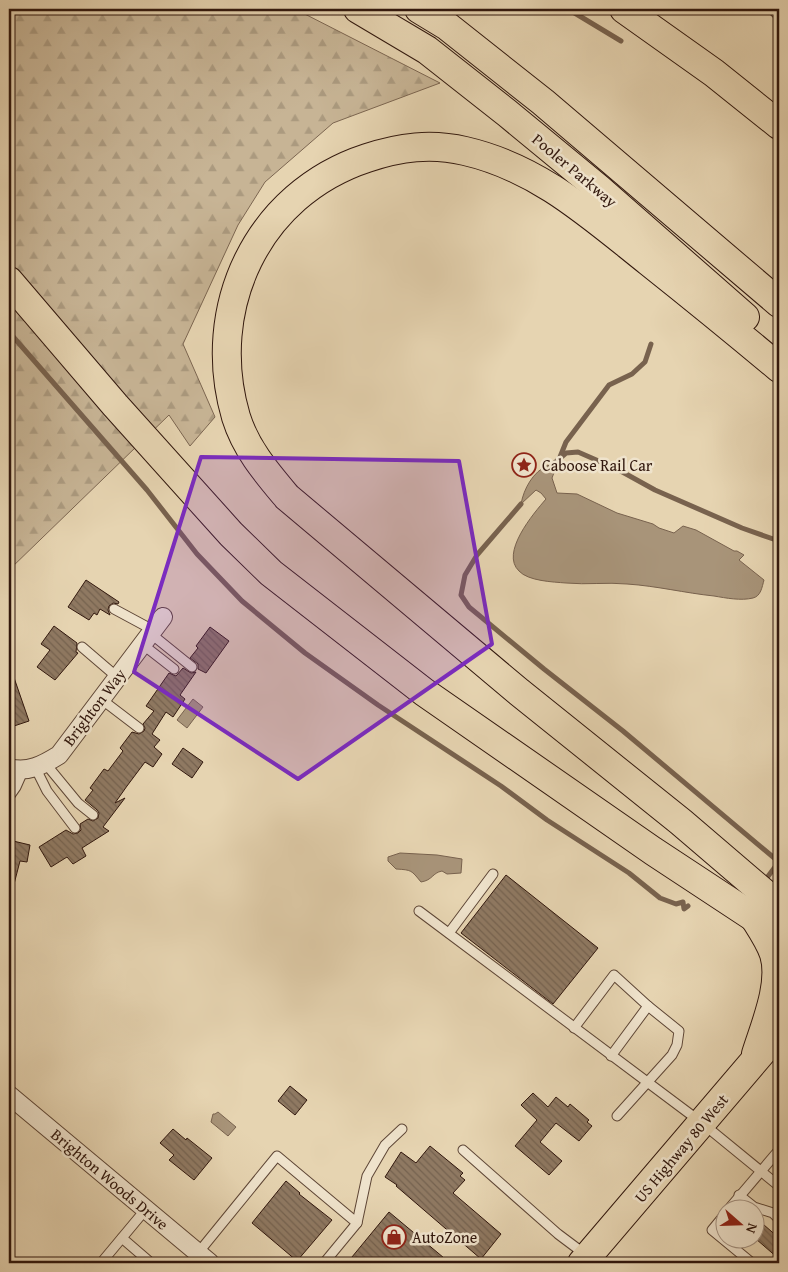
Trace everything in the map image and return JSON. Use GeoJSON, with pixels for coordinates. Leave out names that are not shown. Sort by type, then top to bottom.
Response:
{"type":"FeatureCollection","features":[{"type":"Feature","properties":{"kind":"main road","name":"Pooler Parkway"},"geometry":{"type":"LineString","coordinates":[[358,9],[427,50],[507,113],[598,188],[779,347]]}},
{"type":"Feature","properties":{"kind":"main road","name":"Pooler Parkway"},"geometry":{"type":"LineString","coordinates":[[420,9],[447,26],[544,102],[779,303]]}},
{"type":"Feature","properties":{"kind":"main road"},"geometry":{"type":"LineString","coordinates":[[624,9],[714,73],[779,125]]}},
{"type":"Feature","properties":{"kind":"main road"},"geometry":{"type":"LineString","coordinates":[[779,368],[556,189],[516,167],[497,160],[462,150],[428,146],[385,152],[342,167],[314,184],[287,205],[264,231],[246,266],[234,297],[225,351],[234,406],[241,430],[259,464],[287,497],[519,692],[681,822],[769,905],[779,934]]}},
{"type":"Feature","properties":{"kind":"main road"},"geometry":{"type":"LineString","coordinates":[[9,280],[115,405],[231,534],[271,573],[424,692],[638,841],[769,905]]}},
{"type":"Feature","properties":{"kind":"main road"},"geometry":{"type":"LineString","coordinates":[[754,1062],[774,994],[776,967],[771,947],[769,905]]}},
{"type":"Feature","properties":{"kind":"main road","name":"US Highway 80 West"},"geometry":{"type":"LineString","coordinates":[[585,1260],[779,1032]]}},
{"type":"Feature","properties":{"kind":"street","name":"Brighton Way"},"geometry":{"type":"LineString","coordinates":[[28,767],[59,755],[152,631]]}},
{"type":"Feature","properties":{"kind":"street","name":"Brighton Woods Drive"},"geometry":{"type":"LineString","coordinates":[[9,1095],[204,1258]]}},
{"type":"Feature","properties":{"kind":"lane"},"geometry":{"type":"LineString","coordinates":[[772,9],[779,16]]}},
{"type":"Feature","properties":{"kind":"lane"},"geometry":{"type":"LineString","coordinates":[[114,609],[152,631],[192,666]]}},
{"type":"Feature","properties":{"kind":"lane"},"geometry":{"type":"LineString","coordinates":[[152,631],[174,669]]}},
{"type":"Feature","properties":{"kind":"lane"},"geometry":{"type":"LineString","coordinates":[[82,647],[117,677]]}},
{"type":"Feature","properties":{"kind":"lane"},"geometry":{"type":"LineString","coordinates":[[101,699],[140,728]]}},
{"type":"Feature","properties":{"kind":"lane"},"geometry":{"type":"LineString","coordinates":[[9,797],[28,767]]}},
{"type":"Feature","properties":{"kind":"lane"},"geometry":{"type":"LineString","coordinates":[[28,767],[92,815]]}},
{"type":"Feature","properties":{"kind":"lane"},"geometry":{"type":"LineString","coordinates":[[28,767],[75,828]]}},
{"type":"Feature","properties":{"kind":"lane"},"geometry":{"type":"LineString","coordinates":[[449,933],[494,874]]}},
{"type":"Feature","properties":{"kind":"lane"},"geometry":{"type":"LineString","coordinates":[[420,911],[702,1123],[779,1186]]}},
{"type":"Feature","properties":{"kind":"lane"},"geometry":{"type":"LineString","coordinates":[[574,1028],[614,975],[679,1031],[677,1045],[672,1055],[617,1116]]}},
{"type":"Feature","properties":{"kind":"lane"},"geometry":{"type":"LineString","coordinates":[[612,1056],[648,1006]]}},
{"type":"Feature","properties":{"kind":"lane"},"geometry":{"type":"LineString","coordinates":[[324,1263],[357,1223],[367,1176],[385,1145],[402,1129]]}},
{"type":"Feature","properties":{"kind":"lane"},"geometry":{"type":"LineString","coordinates":[[463,1150],[585,1260]]}},
{"type":"Feature","properties":{"kind":"lane"},"geometry":{"type":"LineString","coordinates":[[736,1200],[779,1150]]}},
{"type":"Feature","properties":{"kind":"lane"},"geometry":{"type":"LineString","coordinates":[[204,1258],[277,1156],[357,1223]]}},
{"type":"Feature","properties":{"kind":"lane"},"geometry":{"type":"LineString","coordinates":[[740,1195],[754,1207],[773,1213],[779,1219]]}},
{"type":"Feature","properties":{"kind":"lane"},"geometry":{"type":"LineString","coordinates":[[101,1263],[146,1209]]}},
{"type":"Feature","properties":{"kind":"lane"},"geometry":{"type":"LineString","coordinates":[[122,1238],[151,1263]]}},
{"type":"Feature","properties":{"kind":"lane"},"geometry":{"type":"LineString","coordinates":[[736,1250],[752,1263]]}},
{"type":"Feature","properties":{"kind":"highlighted area"},"geometry":{"type":"Polygon","coordinates":[[[201,457],[459,461],[492,644],[298,779],[134,672],[201,457]]]}},
{"type":"Feature","properties":{"kind":"green space"},"geometry":{"type":"Polygon","coordinates":[[[9,9],[295,9],[440,83],[333,123],[265,182],[238,225],[183,344],[215,417],[190,446],[169,415],[9,570],[9,9]]]}},
{"type":"Feature","properties":{"kind":"shaded area"},"geometry":{"type":"Polygon","coordinates":[[[548,465],[555,470],[552,478],[557,493],[577,494],[617,513],[653,524],[674,533],[683,526],[696,530],[744,555],[739,560],[764,580],[762,588],[756,597],[734,599],[638,585],[612,583],[574,584],[528,577],[519,571],[514,563],[513,554],[520,534],[546,499],[536,490],[521,504],[524,492],[530,481],[548,465]]]}},
{"type":"Feature","properties":{"kind":"shaded area"},"geometry":{"type":"Polygon","coordinates":[[[193,699],[203,707],[187,728],[177,720],[193,699]]]}},
{"type":"Feature","properties":{"kind":"shaded area"},"geometry":{"type":"Polygon","coordinates":[[[400,853],[437,855],[462,859],[461,873],[447,874],[442,871],[421,882],[411,871],[396,869],[388,861],[388,857],[400,853]]]}},
{"type":"Feature","properties":{"kind":"shaded area"},"geometry":{"type":"Polygon","coordinates":[[[218,1112],[236,1127],[228,1136],[211,1122],[213,1114],[218,1112]]]}},
{"type":"Feature","properties":{"kind":"building"},"geometry":{"type":"Polygon","coordinates":[[[86,580],[119,602],[109,606],[110,615],[100,609],[97,615],[94,613],[89,620],[68,607],[86,580]]]}},
{"type":"Feature","properties":{"kind":"building"},"geometry":{"type":"Polygon","coordinates":[[[54,626],[77,643],[76,652],[78,653],[55,680],[37,667],[50,650],[41,644],[54,626]]]}},
{"type":"Feature","properties":{"kind":"building"},"geometry":{"type":"Polygon","coordinates":[[[210,627],[229,641],[206,673],[198,669],[198,664],[190,658],[210,627]]]}},
{"type":"Feature","properties":{"kind":"building"},"geometry":{"type":"Polygon","coordinates":[[[183,668],[191,673],[196,672],[180,695],[185,699],[173,717],[166,712],[152,734],[160,740],[154,747],[162,754],[153,767],[145,762],[127,786],[115,803],[125,798],[103,827],[109,831],[82,848],[86,856],[73,864],[67,857],[51,867],[39,847],[66,830],[73,834],[78,833],[81,830],[80,824],[88,819],[93,821],[98,818],[99,813],[97,810],[85,800],[93,790],[90,788],[104,769],[108,771],[123,751],[120,748],[132,732],[139,734],[144,731],[143,724],[154,711],[146,706],[169,673],[176,676],[183,668]]]}},
{"type":"Feature","properties":{"kind":"building"},"geometry":{"type":"Polygon","coordinates":[[[11,669],[29,721],[14,726],[9,711],[9,670],[11,669]]]}},
{"type":"Feature","properties":{"kind":"building"},"geometry":{"type":"Polygon","coordinates":[[[183,748],[203,762],[192,778],[172,764],[183,748]]]}},
{"type":"Feature","properties":{"kind":"building"},"geometry":{"type":"Polygon","coordinates":[[[9,840],[30,845],[27,862],[20,861],[13,888],[9,888],[9,840]]]}},
{"type":"Feature","properties":{"kind":"building"},"geometry":{"type":"Polygon","coordinates":[[[506,875],[598,948],[553,1004],[461,933],[506,875]]]}},
{"type":"Feature","properties":{"kind":"building"},"geometry":{"type":"Polygon","coordinates":[[[290,1086],[307,1100],[295,1115],[278,1101],[290,1086]]]}},
{"type":"Feature","properties":{"kind":"building"},"geometry":{"type":"Polygon","coordinates":[[[533,1093],[548,1107],[556,1097],[568,1107],[570,1104],[589,1120],[587,1122],[592,1126],[579,1141],[556,1123],[540,1142],[562,1161],[549,1175],[515,1146],[537,1120],[521,1105],[533,1093]]]}},
{"type":"Feature","properties":{"kind":"building"},"geometry":{"type":"Polygon","coordinates":[[[173,1129],[212,1158],[194,1180],[169,1160],[174,1155],[160,1143],[173,1129]]]}},
{"type":"Feature","properties":{"kind":"building"},"geometry":{"type":"Polygon","coordinates":[[[430,1146],[463,1173],[460,1176],[465,1180],[453,1193],[501,1234],[481,1259],[397,1185],[385,1177],[401,1152],[416,1163],[430,1146]]]}},
{"type":"Feature","properties":{"kind":"building"},"geometry":{"type":"Polygon","coordinates":[[[286,1181],[299,1194],[332,1220],[297,1261],[252,1223],[286,1181]]]}},
{"type":"Feature","properties":{"kind":"building","name":"AutoZone"},"geometry":{"type":"Polygon","coordinates":[[[389,1212],[450,1263],[347,1263],[389,1212]]]}},
{"type":"Feature","properties":{"kind":"building"},"geometry":{"type":"Polygon","coordinates":[[[766,1227],[779,1238],[779,1259],[766,1248],[766,1227]]]}},
{"type":"Feature","properties":{"kind":"waterway"},"geometry":{"type":"LineString","coordinates":[[568,9],[621,41]]}},
{"type":"Feature","properties":{"kind":"waterway"},"geometry":{"type":"LineString","coordinates":[[9,332],[147,490],[197,554],[242,601],[305,653],[378,705],[501,786],[547,820],[629,873],[660,898],[676,904],[683,902],[684,909],[688,906]]}},
{"type":"Feature","properties":{"kind":"waterway"},"geometry":{"type":"LineString","coordinates":[[560,457],[566,442],[609,385],[632,374],[645,362],[651,344]]}},
{"type":"Feature","properties":{"kind":"waterway"},"geometry":{"type":"LineString","coordinates":[[550,467],[566,453],[578,452],[617,469],[655,490],[742,528],[779,541]]}},
{"type":"Feature","properties":{"kind":"waterway"},"geometry":{"type":"LineString","coordinates":[[521,504],[477,555],[465,575],[461,595],[469,607],[623,731],[779,862]]}},
{"type":"Feature","properties":{"kind":"waterway"},"geometry":{"type":"LineString","coordinates":[[766,879],[775,867]]}},
{"type":"Feature","properties":{"kind":"place","name":"Caboose Rail Car"},"geometry":{"type":"Point","coordinates":[524,465]}},
{"type":"Feature","properties":{"kind":"place","name":"AutoZone"},"geometry":{"type":"Point","coordinates":[394,1237]}}]}
